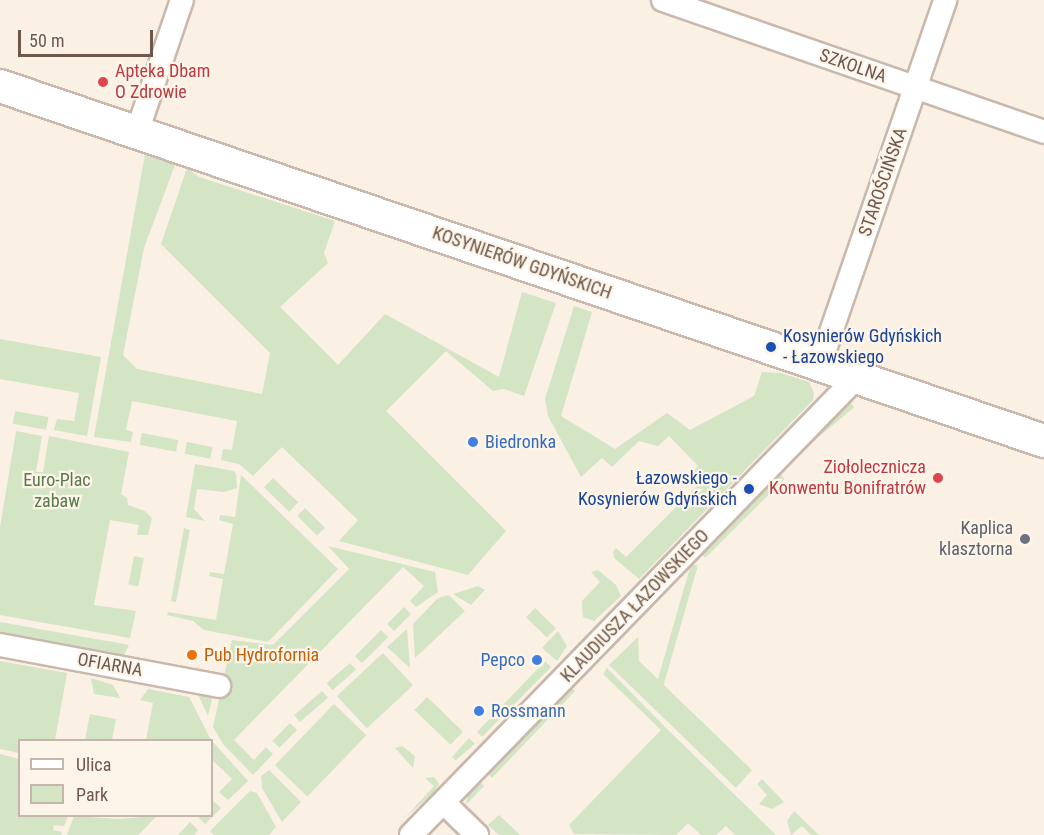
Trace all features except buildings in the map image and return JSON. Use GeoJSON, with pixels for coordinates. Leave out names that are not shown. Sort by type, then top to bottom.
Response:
{"type":"FeatureCollection","features":[{"type":"Feature","properties":{"kind":"street"},"geometry":{"type":"LineString","coordinates":[[137,132],[182,0]]}},
{"type":"Feature","properties":{"kind":"street","name":"SZKOLNA"},"geometry":{"type":"LineString","coordinates":[[663,0],[1044,132]]}},
{"type":"Feature","properties":{"kind":"street","name":"STAROŚCIŃSKA"},"geometry":{"type":"LineString","coordinates":[[820,364],[945,0]]}},
{"type":"Feature","properties":{"kind":"street","name":"KOSYNIERÓW GDYŃSKICH"},"geometry":{"type":"LineString","coordinates":[[0,87],[858,376],[1044,441]]}},
{"type":"Feature","properties":{"kind":"street","name":"KLAUDIUSZA ŁAZOWSKIEGO"},"geometry":{"type":"LineString","coordinates":[[411,835],[858,376]]}},
{"type":"Feature","properties":{"kind":"street","name":"OFIARNA"},"geometry":{"type":"LineString","coordinates":[[0,645],[219,686]]}},
{"type":"Feature","properties":{"kind":"street"},"geometry":{"type":"LineString","coordinates":[[444,803],[477,835]]}},
{"type":"Feature","properties":{"kind":"green space"},"geometry":{"type":"Polygon","coordinates":[[[145,154],[175,165],[144,248],[123,355],[137,369],[262,394],[270,353],[161,244],[187,168],[199,177],[335,221],[324,253],[328,263],[280,307],[338,365],[385,314],[499,377],[522,292],[556,303],[524,396],[504,389],[493,391],[446,351],[386,411],[506,531],[468,575],[339,541],[358,520],[282,447],[253,476],[239,464],[221,460],[223,449],[232,450],[237,421],[132,401],[126,430],[133,432],[131,442],[94,437],[145,154]]]}},
{"type":"Feature","properties":{"kind":"green space"},"geometry":{"type":"Polygon","coordinates":[[[574,306],[592,312],[561,416],[615,449],[667,413],[690,430],[754,396],[762,372],[781,373],[809,382],[814,393],[813,400],[639,579],[614,558],[613,551],[616,548],[626,557],[698,485],[689,475],[698,466],[669,436],[658,446],[639,441],[612,467],[602,458],[581,477],[548,416],[545,399],[574,306]]]}},
{"type":"Feature","properties":{"kind":"green space"},"geometry":{"type":"Polygon","coordinates":[[[0,339],[101,357],[87,436],[54,430],[57,419],[74,421],[79,393],[0,379],[0,339]]]}},
{"type":"Feature","properties":{"kind":"green space"},"geometry":{"type":"Polygon","coordinates":[[[849,401],[854,407],[787,463],[782,457],[849,401]]]}},
{"type":"Feature","properties":{"kind":"green space"},"geometry":{"type":"Polygon","coordinates":[[[15,411],[48,417],[46,430],[13,424],[15,411]]]}},
{"type":"Feature","properties":{"kind":"green space","name":"Euro-Plac zabaw"},"geometry":{"type":"Polygon","coordinates":[[[16,431],[42,436],[36,472],[43,472],[49,436],[129,452],[121,494],[127,498],[128,505],[145,511],[152,518],[148,535],[137,535],[139,525],[110,520],[94,605],[136,611],[130,638],[0,615],[0,527],[16,431]]]}},
{"type":"Feature","properties":{"kind":"green space"},"geometry":{"type":"Polygon","coordinates":[[[142,433],[178,440],[176,452],[140,445],[142,433]]]}},
{"type":"Feature","properties":{"kind":"green space"},"geometry":{"type":"Polygon","coordinates":[[[187,442],[213,447],[210,459],[185,454],[187,442]]]}},
{"type":"Feature","properties":{"kind":"green space"},"geometry":{"type":"Polygon","coordinates":[[[195,464],[234,471],[236,474],[237,488],[224,492],[197,489],[194,509],[205,521],[186,517],[195,464]]]}},
{"type":"Feature","properties":{"kind":"green space"},"geometry":{"type":"Polygon","coordinates":[[[779,473],[785,479],[705,558],[700,552],[779,473]]]}},
{"type":"Feature","properties":{"kind":"green space"},"geometry":{"type":"Polygon","coordinates":[[[241,475],[338,569],[268,642],[204,630],[193,621],[167,615],[168,612],[216,620],[223,579],[209,576],[210,572],[224,574],[233,524],[219,520],[220,515],[235,517],[241,475]]]}},
{"type":"Feature","properties":{"kind":"green space"},"geometry":{"type":"Polygon","coordinates":[[[273,478],[298,502],[289,512],[264,487],[273,478]]]}},
{"type":"Feature","properties":{"kind":"green space"},"geometry":{"type":"Polygon","coordinates":[[[305,508],[325,528],[317,536],[297,516],[305,508]]]}},
{"type":"Feature","properties":{"kind":"green space"},"geometry":{"type":"Polygon","coordinates":[[[184,528],[190,530],[176,602],[171,601],[184,528]]]}},
{"type":"Feature","properties":{"kind":"green space"},"geometry":{"type":"Polygon","coordinates":[[[328,546],[435,572],[438,592],[416,607],[410,601],[424,586],[403,567],[234,740],[254,760],[266,747],[273,754],[253,775],[223,744],[213,727],[232,640],[273,645],[349,569],[328,546]]]}},
{"type":"Feature","properties":{"kind":"green space"},"geometry":{"type":"Polygon","coordinates":[[[134,556],[144,558],[138,586],[128,584],[134,556]]]}},
{"type":"Feature","properties":{"kind":"green space"},"geometry":{"type":"Polygon","coordinates":[[[691,564],[698,566],[662,689],[656,687],[691,564]]]}},
{"type":"Feature","properties":{"kind":"green space"},"geometry":{"type":"Polygon","coordinates":[[[598,570],[616,585],[621,596],[594,621],[583,617],[582,601],[600,582],[591,572],[598,570]]]}},
{"type":"Feature","properties":{"kind":"green space"},"geometry":{"type":"Polygon","coordinates":[[[478,586],[485,590],[471,605],[453,594],[478,586]]]}},
{"type":"Feature","properties":{"kind":"green space"},"geometry":{"type":"Polygon","coordinates":[[[449,595],[465,611],[415,658],[413,624],[438,598],[449,595]]]}},
{"type":"Feature","properties":{"kind":"green space"},"geometry":{"type":"Polygon","coordinates":[[[404,607],[411,614],[394,631],[387,624],[404,607]]]}},
{"type":"Feature","properties":{"kind":"green space"},"geometry":{"type":"Polygon","coordinates":[[[535,608],[556,628],[547,637],[526,617],[535,608]]]}},
{"type":"Feature","properties":{"kind":"green space"},"geometry":{"type":"Polygon","coordinates":[[[0,622],[129,645],[123,657],[0,638],[0,622]]]}},
{"type":"Feature","properties":{"kind":"green space"},"geometry":{"type":"Polygon","coordinates":[[[407,629],[410,668],[387,647],[407,629]]]}},
{"type":"Feature","properties":{"kind":"green space"},"geometry":{"type":"Polygon","coordinates":[[[381,630],[388,637],[362,663],[355,656],[381,630]]]}},
{"type":"Feature","properties":{"kind":"green space"},"geometry":{"type":"Polygon","coordinates":[[[558,631],[567,646],[557,661],[542,648],[558,631]]]}},
{"type":"Feature","properties":{"kind":"green space"},"geometry":{"type":"Polygon","coordinates":[[[638,637],[639,661],[752,770],[736,788],[609,665],[638,637]]]}},
{"type":"Feature","properties":{"kind":"green space"},"geometry":{"type":"Polygon","coordinates":[[[383,653],[413,685],[367,728],[337,696],[383,653]]]}},
{"type":"Feature","properties":{"kind":"green space"},"geometry":{"type":"Polygon","coordinates":[[[0,661],[67,673],[55,739],[18,739],[18,753],[0,749],[0,661]]]}},
{"type":"Feature","properties":{"kind":"green space"},"geometry":{"type":"Polygon","coordinates":[[[545,661],[551,667],[482,737],[477,732],[545,661]]]}},
{"type":"Feature","properties":{"kind":"green space"},"geometry":{"type":"Polygon","coordinates":[[[350,663],[356,670],[333,690],[327,683],[350,663]]]}},
{"type":"Feature","properties":{"kind":"green space"},"geometry":{"type":"Polygon","coordinates":[[[607,668],[776,835],[735,835],[726,826],[716,835],[701,835],[688,823],[676,835],[574,834],[569,825],[661,730],[603,674],[607,668]]]}},
{"type":"Feature","properties":{"kind":"green space"},"geometry":{"type":"Polygon","coordinates":[[[91,678],[113,685],[120,698],[94,694],[91,678]]]}},
{"type":"Feature","properties":{"kind":"green space"},"geometry":{"type":"Polygon","coordinates":[[[570,686],[575,691],[492,778],[486,771],[570,686]]]}},
{"type":"Feature","properties":{"kind":"green space"},"geometry":{"type":"Polygon","coordinates":[[[148,689],[189,697],[210,739],[146,739],[153,703],[140,700],[148,689]]]}},
{"type":"Feature","properties":{"kind":"green space"},"geometry":{"type":"Polygon","coordinates":[[[196,690],[214,692],[208,716],[196,690]]]}},
{"type":"Feature","properties":{"kind":"green space"},"geometry":{"type":"Polygon","coordinates":[[[322,691],[328,698],[300,722],[294,715],[322,691]]]}},
{"type":"Feature","properties":{"kind":"green space"},"geometry":{"type":"Polygon","coordinates":[[[427,697],[463,732],[450,745],[414,710],[427,697]]]}},
{"type":"Feature","properties":{"kind":"green space"},"geometry":{"type":"Polygon","coordinates":[[[334,704],[366,735],[307,796],[275,765],[334,704]]]}},
{"type":"Feature","properties":{"kind":"green space"},"geometry":{"type":"Polygon","coordinates":[[[90,714],[116,719],[112,739],[85,739],[90,714]]]}},
{"type":"Feature","properties":{"kind":"green space"},"geometry":{"type":"Polygon","coordinates":[[[290,723],[297,730],[279,748],[272,741],[290,723]]]}},
{"type":"Feature","properties":{"kind":"green space"},"geometry":{"type":"Polygon","coordinates":[[[469,738],[475,744],[456,760],[452,757],[469,738]]]}},
{"type":"Feature","properties":{"kind":"green space"},"geometry":{"type":"Polygon","coordinates":[[[213,742],[248,781],[228,800],[219,792],[232,779],[213,761],[213,742]]]}},
{"type":"Feature","properties":{"kind":"green space"},"geometry":{"type":"Polygon","coordinates":[[[402,746],[415,756],[413,768],[395,748],[402,746]]]}},
{"type":"Feature","properties":{"kind":"green space"},"geometry":{"type":"Polygon","coordinates":[[[0,754],[18,759],[18,817],[68,817],[64,826],[54,825],[53,830],[62,832],[61,835],[0,835],[0,754]]]}},
{"type":"Feature","properties":{"kind":"green space"},"geometry":{"type":"Polygon","coordinates":[[[269,770],[301,802],[282,822],[262,788],[261,776],[269,770]]]}},
{"type":"Feature","properties":{"kind":"green space"},"geometry":{"type":"Polygon","coordinates":[[[434,777],[439,784],[434,792],[405,818],[434,786],[425,778],[434,777]]]}},
{"type":"Feature","properties":{"kind":"green space"},"geometry":{"type":"Polygon","coordinates":[[[762,779],[784,802],[772,809],[759,804],[767,795],[757,784],[762,779]]]}},
{"type":"Feature","properties":{"kind":"green space"},"geometry":{"type":"Polygon","coordinates":[[[478,780],[484,786],[466,805],[469,789],[478,780]]]}},
{"type":"Feature","properties":{"kind":"green space"},"geometry":{"type":"Polygon","coordinates":[[[250,791],[257,793],[276,827],[269,835],[214,835],[210,831],[250,791]]]}},
{"type":"Feature","properties":{"kind":"green space"},"geometry":{"type":"Polygon","coordinates":[[[213,801],[221,808],[213,816],[213,801]]]}},
{"type":"Feature","properties":{"kind":"green space"},"geometry":{"type":"Polygon","coordinates":[[[794,811],[819,835],[811,835],[802,826],[791,835],[787,821],[794,811]]]}},
{"type":"Feature","properties":{"kind":"green space"},"geometry":{"type":"Polygon","coordinates":[[[499,815],[520,835],[499,835],[488,825],[499,815]]]}},
{"type":"Feature","properties":{"kind":"green space"},"geometry":{"type":"Polygon","coordinates":[[[74,817],[118,819],[156,817],[138,835],[67,835],[74,817]]]}},
{"type":"Feature","properties":{"kind":"green space"},"geometry":{"type":"Polygon","coordinates":[[[198,817],[212,817],[205,824],[198,817]]]}},
{"type":"Feature","properties":{"kind":"green space"},"geometry":{"type":"Polygon","coordinates":[[[190,822],[198,830],[194,835],[178,835],[190,822]]]}},
{"type":"Feature","properties":{"kind":"place","name":"Apteka Dbam O Zdrowie"},"geometry":{"type":"Point","coordinates":[103,82]}},
{"type":"Feature","properties":{"kind":"place","name":"Kosynierów Gdyńskich - Łazowskiego"},"geometry":{"type":"Point","coordinates":[771,347]}},
{"type":"Feature","properties":{"kind":"place","name":"Biedronka"},"geometry":{"type":"Point","coordinates":[473,442]}},
{"type":"Feature","properties":{"kind":"place","name":"Ziołolecznicza Konwentu Bonifratrów"},"geometry":{"type":"Point","coordinates":[938,478]}},
{"type":"Feature","properties":{"kind":"place","name":"Łazowskiego - Kosynierów Gdyńskich"},"geometry":{"type":"Point","coordinates":[749,489]}},
{"type":"Feature","properties":{"kind":"place","name":"Kaplica klasztorna"},"geometry":{"type":"Point","coordinates":[1025,539]}},
{"type":"Feature","properties":{"kind":"place","name":"Pub Hydrofornia"},"geometry":{"type":"Point","coordinates":[192,655]}},
{"type":"Feature","properties":{"kind":"place","name":"Pepco"},"geometry":{"type":"Point","coordinates":[537,660]}},
{"type":"Feature","properties":{"kind":"place","name":"Rossmann"},"geometry":{"type":"Point","coordinates":[479,711]}}]}
